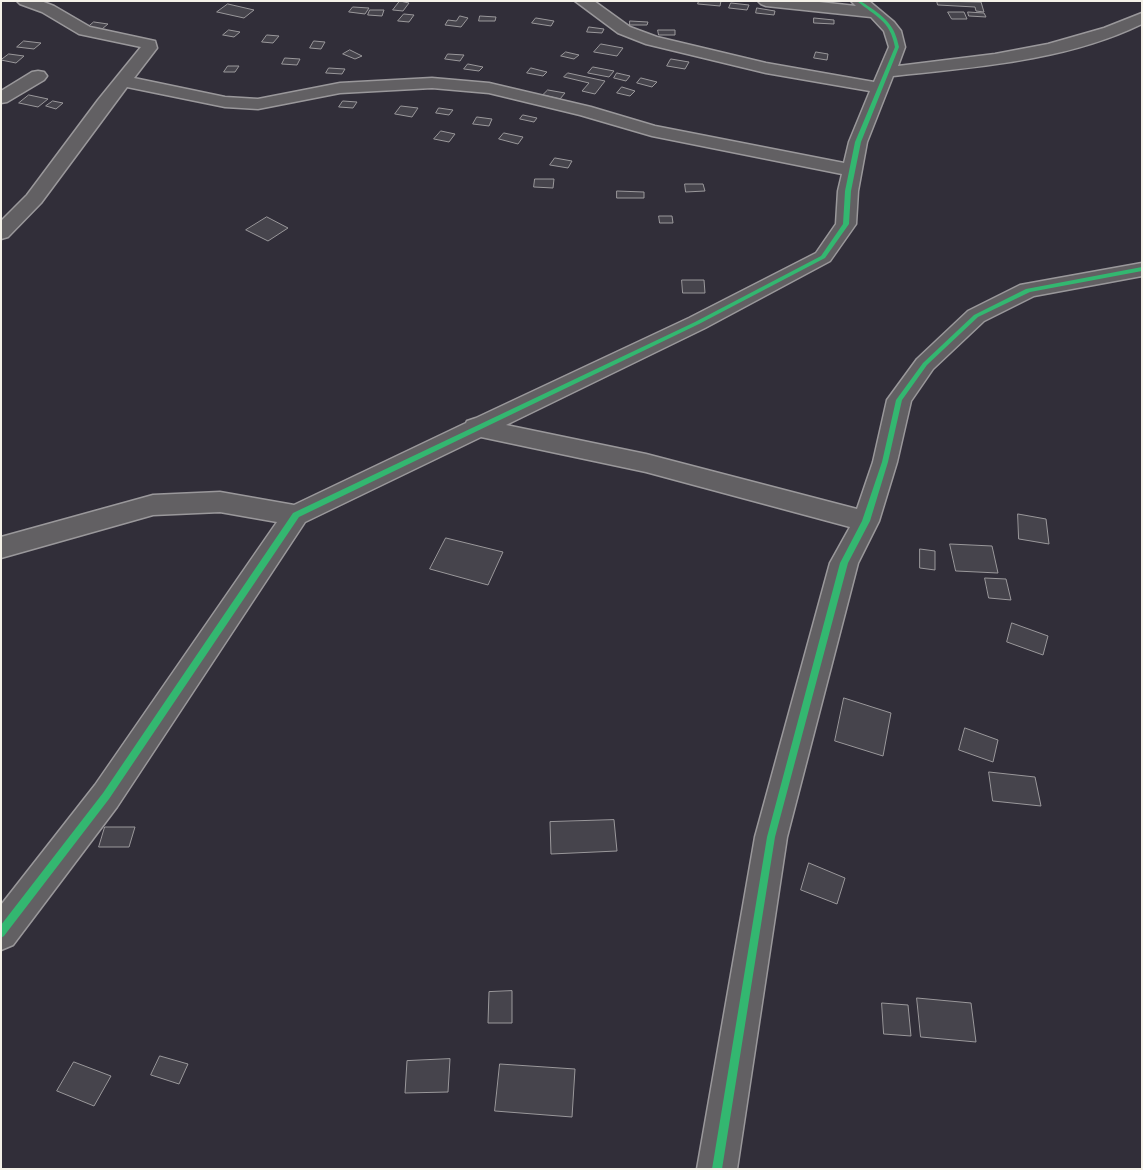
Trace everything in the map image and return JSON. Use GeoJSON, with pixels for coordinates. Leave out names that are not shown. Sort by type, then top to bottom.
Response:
{"type":"FeatureCollection","features":[{"type":"Feature","properties":{"kind":"street"},"geometry":{"type":"LineString","coordinates":[[1,233],[34,199],[149,48],[149,44],[85,31],[55,5],[25,1]]}},
{"type":"Feature","properties":{"kind":"street"},"geometry":{"type":"LineString","coordinates":[[582,1],[624,30],[652,42],[766,68],[884,80],[1074,43],[1133,23],[1142,18]]}},
{"type":"Feature","properties":{"kind":"street"},"geometry":{"type":"LineString","coordinates":[[1,934],[106,796],[296,515],[696,323],[823,257],[846,224],[848,191],[858,142],[897,47],[896,34],[888,23],[867,7],[766,1]]}},
{"type":"Feature","properties":{"kind":"street"},"geometry":{"type":"LineString","coordinates":[[1,98],[38,76]]}},
{"type":"Feature","properties":{"kind":"street"},"geometry":{"type":"LineString","coordinates":[[122,81],[224,102],[258,104],[340,88],[432,82],[489,88],[585,111],[652,131],[852,170]]}},
{"type":"Feature","properties":{"kind":"street"},"geometry":{"type":"LineString","coordinates":[[717,1169],[771,837],[844,563],[866,521],[885,462],[899,400],[925,364],[976,316],[1028,290],[1142,269]]}},
{"type":"Feature","properties":{"kind":"street"},"geometry":{"type":"LineString","coordinates":[[476,427],[646,464],[866,521]]}},
{"type":"Feature","properties":{"kind":"street"},"geometry":{"type":"LineString","coordinates":[[1,548],[153,505],[220,502],[296,515]]}},
{"type":"Feature","properties":{"kind":"building"},"geometry":{"type":"Polygon","coordinates":[[[400,1],[409,3],[403,11],[393,10],[400,1]]]}},
{"type":"Feature","properties":{"kind":"building"},"geometry":{"type":"Polygon","coordinates":[[[699,1],[721,1],[720,6],[698,4],[699,1]]]}},
{"type":"Feature","properties":{"kind":"building"},"geometry":{"type":"Polygon","coordinates":[[[937,1],[981,2],[984,12],[976,11],[975,7],[938,5],[937,1]]]}},
{"type":"Feature","properties":{"kind":"building"},"geometry":{"type":"Polygon","coordinates":[[[731,3],[749,5],[747,10],[729,8],[731,3]]]}},
{"type":"Feature","properties":{"kind":"building"},"geometry":{"type":"Polygon","coordinates":[[[228,4],[254,10],[244,18],[217,12],[228,4]]]}},
{"type":"Feature","properties":{"kind":"building"},"geometry":{"type":"Polygon","coordinates":[[[353,7],[369,8],[365,14],[349,12],[353,7]]]}},
{"type":"Feature","properties":{"kind":"building"},"geometry":{"type":"Polygon","coordinates":[[[757,8],[775,11],[774,15],[756,13],[757,8]]]}},
{"type":"Feature","properties":{"kind":"building"},"geometry":{"type":"Polygon","coordinates":[[[370,10],[384,10],[382,16],[368,15],[370,10]]]}},
{"type":"Feature","properties":{"kind":"building"},"geometry":{"type":"Polygon","coordinates":[[[948,12],[964,12],[967,19],[952,19],[948,12]]]}},
{"type":"Feature","properties":{"kind":"building"},"geometry":{"type":"Polygon","coordinates":[[[968,12],[984,13],[986,17],[969,16],[968,12]]]}},
{"type":"Feature","properties":{"kind":"building"},"geometry":{"type":"Polygon","coordinates":[[[404,14],[414,15],[409,22],[398,21],[404,14]]]}},
{"type":"Feature","properties":{"kind":"building"},"geometry":{"type":"Polygon","coordinates":[[[460,16],[468,18],[461,27],[445,25],[448,20],[456,21],[460,16]]]}},
{"type":"Feature","properties":{"kind":"building"},"geometry":{"type":"Polygon","coordinates":[[[480,16],[496,17],[495,21],[479,21],[480,16]]]}},
{"type":"Feature","properties":{"kind":"building"},"geometry":{"type":"Polygon","coordinates":[[[536,18],[554,21],[551,26],[532,23],[536,18]]]}},
{"type":"Feature","properties":{"kind":"building"},"geometry":{"type":"Polygon","coordinates":[[[814,18],[834,20],[834,24],[814,23],[814,18]]]}},
{"type":"Feature","properties":{"kind":"building"},"geometry":{"type":"Polygon","coordinates":[[[630,21],[648,22],[647,25],[630,25],[630,21]]]}},
{"type":"Feature","properties":{"kind":"building"},"geometry":{"type":"Polygon","coordinates":[[[94,22],[108,24],[102,29],[88,27],[94,22]]]}},
{"type":"Feature","properties":{"kind":"building"},"geometry":{"type":"Polygon","coordinates":[[[589,27],[604,29],[602,33],[587,32],[589,27]]]}},
{"type":"Feature","properties":{"kind":"building"},"geometry":{"type":"Polygon","coordinates":[[[229,30],[240,32],[234,37],[223,35],[229,30]]]}},
{"type":"Feature","properties":{"kind":"building"},"geometry":{"type":"Polygon","coordinates":[[[658,30],[675,30],[675,35],[659,35],[658,30]]]}},
{"type":"Feature","properties":{"kind":"building"},"geometry":{"type":"Polygon","coordinates":[[[267,35],[279,36],[273,43],[262,42],[267,35]]]}},
{"type":"Feature","properties":{"kind":"building"},"geometry":{"type":"Polygon","coordinates":[[[24,41],[41,43],[34,49],[17,47],[24,41]]]}},
{"type":"Feature","properties":{"kind":"building"},"geometry":{"type":"Polygon","coordinates":[[[314,41],[325,42],[321,49],[310,48],[314,41]]]}},
{"type":"Feature","properties":{"kind":"building"},"geometry":{"type":"Polygon","coordinates":[[[601,44],[623,48],[617,56],[594,52],[601,44]]]}},
{"type":"Feature","properties":{"kind":"building"},"geometry":{"type":"Polygon","coordinates":[[[350,50],[362,56],[355,59],[343,54],[350,50]]]}},
{"type":"Feature","properties":{"kind":"building"},"geometry":{"type":"Polygon","coordinates":[[[566,52],[579,55],[574,59],[561,56],[566,52]]]}},
{"type":"Feature","properties":{"kind":"building"},"geometry":{"type":"Polygon","coordinates":[[[816,52],[828,54],[827,60],[814,58],[816,52]]]}},
{"type":"Feature","properties":{"kind":"building"},"geometry":{"type":"Polygon","coordinates":[[[9,54],[24,56],[16,63],[1,60],[9,54]]]}},
{"type":"Feature","properties":{"kind":"building"},"geometry":{"type":"Polygon","coordinates":[[[448,54],[464,55],[460,61],[445,59],[448,54]]]}},
{"type":"Feature","properties":{"kind":"building"},"geometry":{"type":"Polygon","coordinates":[[[285,58],[300,59],[297,65],[282,64],[285,58]]]}},
{"type":"Feature","properties":{"kind":"building"},"geometry":{"type":"Polygon","coordinates":[[[671,59],[689,62],[685,69],[667,66],[671,59]]]}},
{"type":"Feature","properties":{"kind":"building"},"geometry":{"type":"Polygon","coordinates":[[[468,64],[483,67],[479,71],[464,69],[468,64]]]}},
{"type":"Feature","properties":{"kind":"building"},"geometry":{"type":"Polygon","coordinates":[[[228,66],[239,66],[235,72],[224,72],[228,66]]]}},
{"type":"Feature","properties":{"kind":"building"},"geometry":{"type":"Polygon","coordinates":[[[593,67],[614,71],[609,77],[588,73],[593,67]]]}},
{"type":"Feature","properties":{"kind":"building"},"geometry":{"type":"Polygon","coordinates":[[[329,68],[345,69],[342,74],[326,73],[329,68]]]}},
{"type":"Feature","properties":{"kind":"building"},"geometry":{"type":"Polygon","coordinates":[[[531,68],[547,72],[543,76],[527,73],[531,68]]]}},
{"type":"Feature","properties":{"kind":"building"},"geometry":{"type":"Polygon","coordinates":[[[568,73],[605,81],[595,94],[582,91],[589,83],[564,77],[568,73]]]}},
{"type":"Feature","properties":{"kind":"building"},"geometry":{"type":"Polygon","coordinates":[[[617,73],[630,76],[626,81],[614,78],[617,73]]]}},
{"type":"Feature","properties":{"kind":"building"},"geometry":{"type":"Polygon","coordinates":[[[641,78],[657,82],[652,87],[637,83],[641,78]]]}},
{"type":"Feature","properties":{"kind":"building"},"geometry":{"type":"Polygon","coordinates":[[[622,87],[635,91],[630,96],[617,93],[622,87]]]}},
{"type":"Feature","properties":{"kind":"building"},"geometry":{"type":"Polygon","coordinates":[[[548,90],[565,93],[560,99],[543,95],[548,90]]]}},
{"type":"Feature","properties":{"kind":"building"},"geometry":{"type":"Polygon","coordinates":[[[29,95],[48,99],[38,107],[19,103],[29,95]]]}},
{"type":"Feature","properties":{"kind":"building"},"geometry":{"type":"Polygon","coordinates":[[[53,101],[63,103],[56,109],[46,106],[53,101]]]}},
{"type":"Feature","properties":{"kind":"building"},"geometry":{"type":"Polygon","coordinates":[[[343,101],[357,102],[353,108],[339,107],[343,101]]]}},
{"type":"Feature","properties":{"kind":"building"},"geometry":{"type":"Polygon","coordinates":[[[401,106],[418,108],[412,117],[395,114],[401,106]]]}},
{"type":"Feature","properties":{"kind":"building"},"geometry":{"type":"Polygon","coordinates":[[[439,108],[453,110],[449,115],[436,113],[439,108]]]}},
{"type":"Feature","properties":{"kind":"building"},"geometry":{"type":"Polygon","coordinates":[[[523,115],[537,118],[534,122],[520,119],[523,115]]]}},
{"type":"Feature","properties":{"kind":"building"},"geometry":{"type":"Polygon","coordinates":[[[477,117],[492,119],[489,126],[473,124],[477,117]]]}},
{"type":"Feature","properties":{"kind":"building"},"geometry":{"type":"Polygon","coordinates":[[[441,131],[455,134],[449,142],[434,139],[441,131]]]}},
{"type":"Feature","properties":{"kind":"building"},"geometry":{"type":"Polygon","coordinates":[[[504,133],[523,137],[518,144],[499,139],[504,133]]]}},
{"type":"Feature","properties":{"kind":"building"},"geometry":{"type":"Polygon","coordinates":[[[555,158],[572,161],[568,168],[550,165],[555,158]]]}},
{"type":"Feature","properties":{"kind":"building"},"geometry":{"type":"Polygon","coordinates":[[[535,179],[554,179],[553,188],[534,187],[535,179]]]}},
{"type":"Feature","properties":{"kind":"building"},"geometry":{"type":"Polygon","coordinates":[[[685,184],[703,184],[705,191],[686,192],[685,184]]]}},
{"type":"Feature","properties":{"kind":"building"},"geometry":{"type":"Polygon","coordinates":[[[617,191],[644,192],[644,198],[617,198],[617,191]]]}},
{"type":"Feature","properties":{"kind":"building"},"geometry":{"type":"Polygon","coordinates":[[[659,216],[672,216],[673,223],[660,223],[659,216]]]}},
{"type":"Feature","properties":{"kind":"building"},"geometry":{"type":"Polygon","coordinates":[[[267,217],[288,228],[268,241],[246,230],[267,217]]]}},
{"type":"Feature","properties":{"kind":"building"},"geometry":{"type":"Polygon","coordinates":[[[682,280],[704,280],[705,293],[683,293],[682,280]]]}},
{"type":"Feature","properties":{"kind":"building"},"geometry":{"type":"Polygon","coordinates":[[[1018,514],[1046,519],[1049,544],[1019,539],[1018,514]]]}},
{"type":"Feature","properties":{"kind":"building"},"geometry":{"type":"Polygon","coordinates":[[[446,538],[503,552],[488,585],[430,569],[446,538]]]}},
{"type":"Feature","properties":{"kind":"building"},"geometry":{"type":"Polygon","coordinates":[[[950,544],[992,546],[998,573],[956,571],[950,544]]]}},
{"type":"Feature","properties":{"kind":"building"},"geometry":{"type":"Polygon","coordinates":[[[920,549],[935,551],[935,570],[920,568],[920,549]]]}},
{"type":"Feature","properties":{"kind":"building"},"geometry":{"type":"Polygon","coordinates":[[[985,578],[1006,579],[1011,600],[989,598],[985,578]]]}},
{"type":"Feature","properties":{"kind":"building"},"geometry":{"type":"Polygon","coordinates":[[[1012,623],[1048,636],[1043,655],[1007,642],[1012,623]]]}},
{"type":"Feature","properties":{"kind":"building"},"geometry":{"type":"Polygon","coordinates":[[[844,698],[891,713],[883,756],[835,741],[844,698]]]}},
{"type":"Feature","properties":{"kind":"building"},"geometry":{"type":"Polygon","coordinates":[[[965,728],[998,740],[993,762],[959,750],[965,728]]]}},
{"type":"Feature","properties":{"kind":"building"},"geometry":{"type":"Polygon","coordinates":[[[989,772],[1035,777],[1041,806],[993,801],[989,772]]]}},
{"type":"Feature","properties":{"kind":"building"},"geometry":{"type":"Polygon","coordinates":[[[614,820],[617,851],[551,854],[550,822],[614,820]]]}},
{"type":"Feature","properties":{"kind":"building"},"geometry":{"type":"Polygon","coordinates":[[[105,827],[135,827],[129,847],[99,847],[105,827]]]}},
{"type":"Feature","properties":{"kind":"building"},"geometry":{"type":"Polygon","coordinates":[[[809,863],[845,878],[837,904],[801,890],[809,863]]]}},
{"type":"Feature","properties":{"kind":"building"},"geometry":{"type":"Polygon","coordinates":[[[512,991],[512,1023],[488,1023],[489,992],[512,991]]]}},
{"type":"Feature","properties":{"kind":"building"},"geometry":{"type":"Polygon","coordinates":[[[917,998],[971,1003],[976,1042],[921,1037],[917,998]]]}},
{"type":"Feature","properties":{"kind":"building"},"geometry":{"type":"Polygon","coordinates":[[[882,1003],[908,1005],[911,1036],[884,1034],[882,1003]]]}},
{"type":"Feature","properties":{"kind":"building"},"geometry":{"type":"Polygon","coordinates":[[[160,1056],[188,1064],[179,1084],[151,1075],[160,1056]]]}},
{"type":"Feature","properties":{"kind":"building"},"geometry":{"type":"Polygon","coordinates":[[[450,1059],[448,1092],[405,1093],[407,1061],[450,1059]]]}},
{"type":"Feature","properties":{"kind":"building"},"geometry":{"type":"Polygon","coordinates":[[[74,1062],[111,1076],[94,1106],[57,1091],[74,1062]]]}},
{"type":"Feature","properties":{"kind":"building"},"geometry":{"type":"Polygon","coordinates":[[[500,1064],[575,1069],[572,1117],[495,1111],[500,1064]]]}},
{"type":"Feature","properties":{"kind":"cycle path"},"geometry":{"type":"LineString","coordinates":[[1,933],[106,796],[296,515],[697,323],[823,257],[846,224],[848,191],[858,142],[897,47],[889,25],[879,15],[859,1]]}},
{"type":"Feature","properties":{"kind":"cycle path"},"geometry":{"type":"LineString","coordinates":[[717,1169],[771,837],[844,563],[866,521],[885,462],[899,400],[925,364],[976,316],[1028,290],[1142,269]]}}]}
